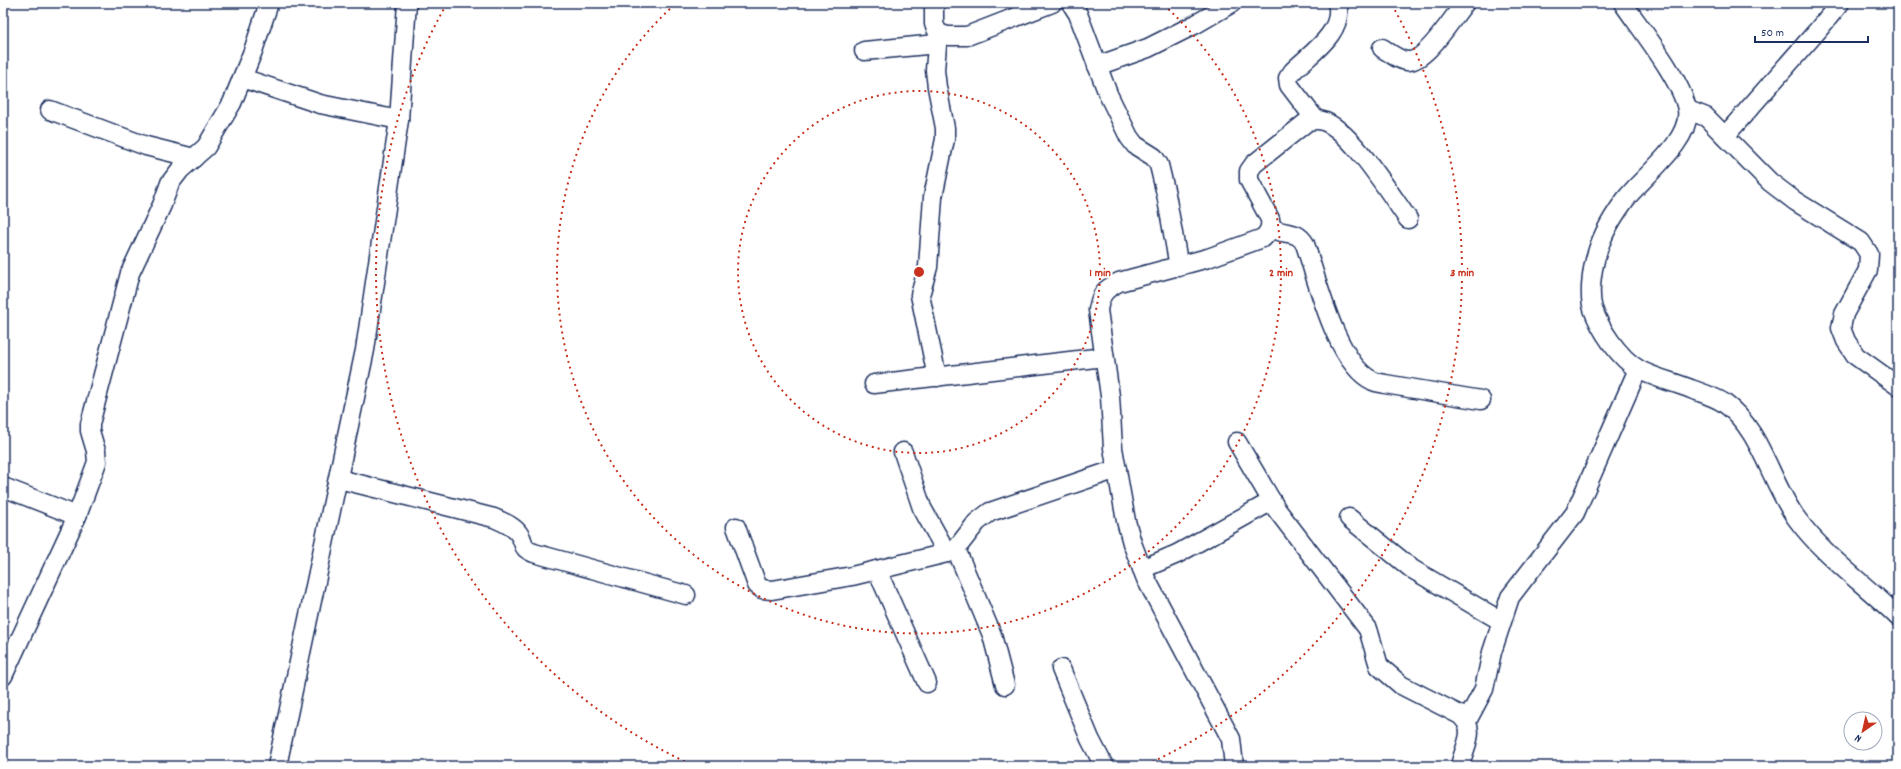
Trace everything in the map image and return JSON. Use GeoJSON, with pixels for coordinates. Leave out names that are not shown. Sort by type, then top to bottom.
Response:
{"type":"FeatureCollection","features":[{"type":"Feature","properties":{"kind":"street"},"geometry":{"type":"LineString","coordinates":[[3,676],[77,516],[97,462],[96,451],[91,438],[90,424],[130,273],[162,205],[170,183],[180,170],[206,147],[232,103],[269,3]]}},
{"type":"Feature","properties":{"kind":"street"},"geometry":{"type":"LineString","coordinates":[[278,766],[365,350],[400,120],[407,3]]}},
{"type":"Feature","properties":{"kind":"street"},"geometry":{"type":"LineString","coordinates":[[934,3],[934,24],[937,38],[935,56],[936,87],[945,128],[945,139],[933,197],[928,267],[920,295],[937,377]]}},
{"type":"Feature","properties":{"kind":"street"},"geometry":{"type":"LineString","coordinates":[[864,51],[948,36],[967,36],[1052,3]]}},
{"type":"Feature","properties":{"kind":"street"},"geometry":{"type":"LineString","coordinates":[[1071,3],[1078,14],[1108,94],[1129,137],[1135,145],[1154,157],[1159,165],[1166,194],[1179,267]]}},
{"type":"Feature","properties":{"kind":"street"},"geometry":{"type":"LineString","coordinates":[[1097,66],[1148,48],[1196,24],[1232,3]]}},
{"type":"Feature","properties":{"kind":"street"},"geometry":{"type":"LineString","coordinates":[[1315,120],[1289,85],[1288,78],[1334,29],[1339,19],[1337,3]]}},
{"type":"Feature","properties":{"kind":"street"},"geometry":{"type":"LineString","coordinates":[[1382,48],[1402,60],[1415,60],[1425,53],[1465,3]]}},
{"type":"Feature","properties":{"kind":"street"},"geometry":{"type":"LineString","coordinates":[[1623,3],[1681,91],[1688,110],[1686,129],[1663,159],[1626,198],[1604,231],[1595,256],[1590,283],[1593,307],[1602,329],[1618,351],[1638,369],[1707,395],[1724,404],[1742,420],[1754,438],[1781,494],[1797,519],[1817,543],[1898,617]]}},
{"type":"Feature","properties":{"kind":"street"},"geometry":{"type":"LineString","coordinates":[[1725,136],[1840,3]]}},
{"type":"Feature","properties":{"kind":"street"},"geometry":{"type":"LineString","coordinates":[[242,78],[320,104],[400,120]]}},
{"type":"Feature","properties":{"kind":"street"},"geometry":{"type":"LineString","coordinates":[[50,110],[146,146],[194,158]]}},
{"type":"Feature","properties":{"kind":"street"},"geometry":{"type":"LineString","coordinates":[[1688,110],[1706,117],[1770,182],[1795,201],[1861,242],[1869,254],[1868,270],[1844,314],[1841,328],[1846,341],[1856,356],[1898,386]]}},
{"type":"Feature","properties":{"kind":"street"},"geometry":{"type":"LineString","coordinates":[[1234,766],[1231,739],[1142,569],[1126,521],[1117,469],[1098,310],[1100,298],[1106,289],[1120,282],[1179,267],[1263,238],[1271,227],[1270,220],[1249,180],[1249,171],[1254,164],[1308,121],[1324,121],[1342,133],[1358,150],[1408,219]]}},
{"type":"Feature","properties":{"kind":"street"},"geometry":{"type":"LineString","coordinates":[[1271,227],[1276,231],[1301,236],[1337,338],[1350,359],[1365,375],[1373,381],[1385,384],[1481,400]]}},
{"type":"Feature","properties":{"kind":"street"},"geometry":{"type":"LineString","coordinates":[[874,384],[1104,357]]}},
{"type":"Feature","properties":{"kind":"street"},"geometry":{"type":"LineString","coordinates":[[1467,721],[1484,689],[1492,652],[1510,597],[1575,513],[1638,369]]}},
{"type":"Feature","properties":{"kind":"street"},"geometry":{"type":"LineString","coordinates":[[1237,442],[1272,501],[1368,630],[1379,666],[1401,685],[1460,715],[1467,721],[1470,726],[1469,733],[1460,766]]}},
{"type":"Feature","properties":{"kind":"street"},"geometry":{"type":"LineString","coordinates":[[903,452],[922,508],[951,551],[992,635],[1005,685]]}},
{"type":"Feature","properties":{"kind":"street"},"geometry":{"type":"LineString","coordinates":[[736,527],[757,585],[762,589],[772,590],[852,576],[951,551],[978,522],[990,512],[1117,469]]}},
{"type":"Feature","properties":{"kind":"street"},"geometry":{"type":"LineString","coordinates":[[338,479],[494,518],[511,526],[519,533],[523,546],[527,550],[534,553],[686,595]]}},
{"type":"Feature","properties":{"kind":"street"},"geometry":{"type":"LineString","coordinates":[[3,487],[77,516]]}},
{"type":"Feature","properties":{"kind":"street"},"geometry":{"type":"LineString","coordinates":[[1142,569],[1177,554],[1272,501]]}},
{"type":"Feature","properties":{"kind":"street"},"geometry":{"type":"LineString","coordinates":[[1349,518],[1412,569],[1501,621]]}},
{"type":"Feature","properties":{"kind":"street"},"geometry":{"type":"LineString","coordinates":[[877,570],[927,683]]}},
{"type":"Feature","properties":{"kind":"street"},"geometry":{"type":"LineString","coordinates":[[1061,669],[1090,739],[1104,766]]}}]}
